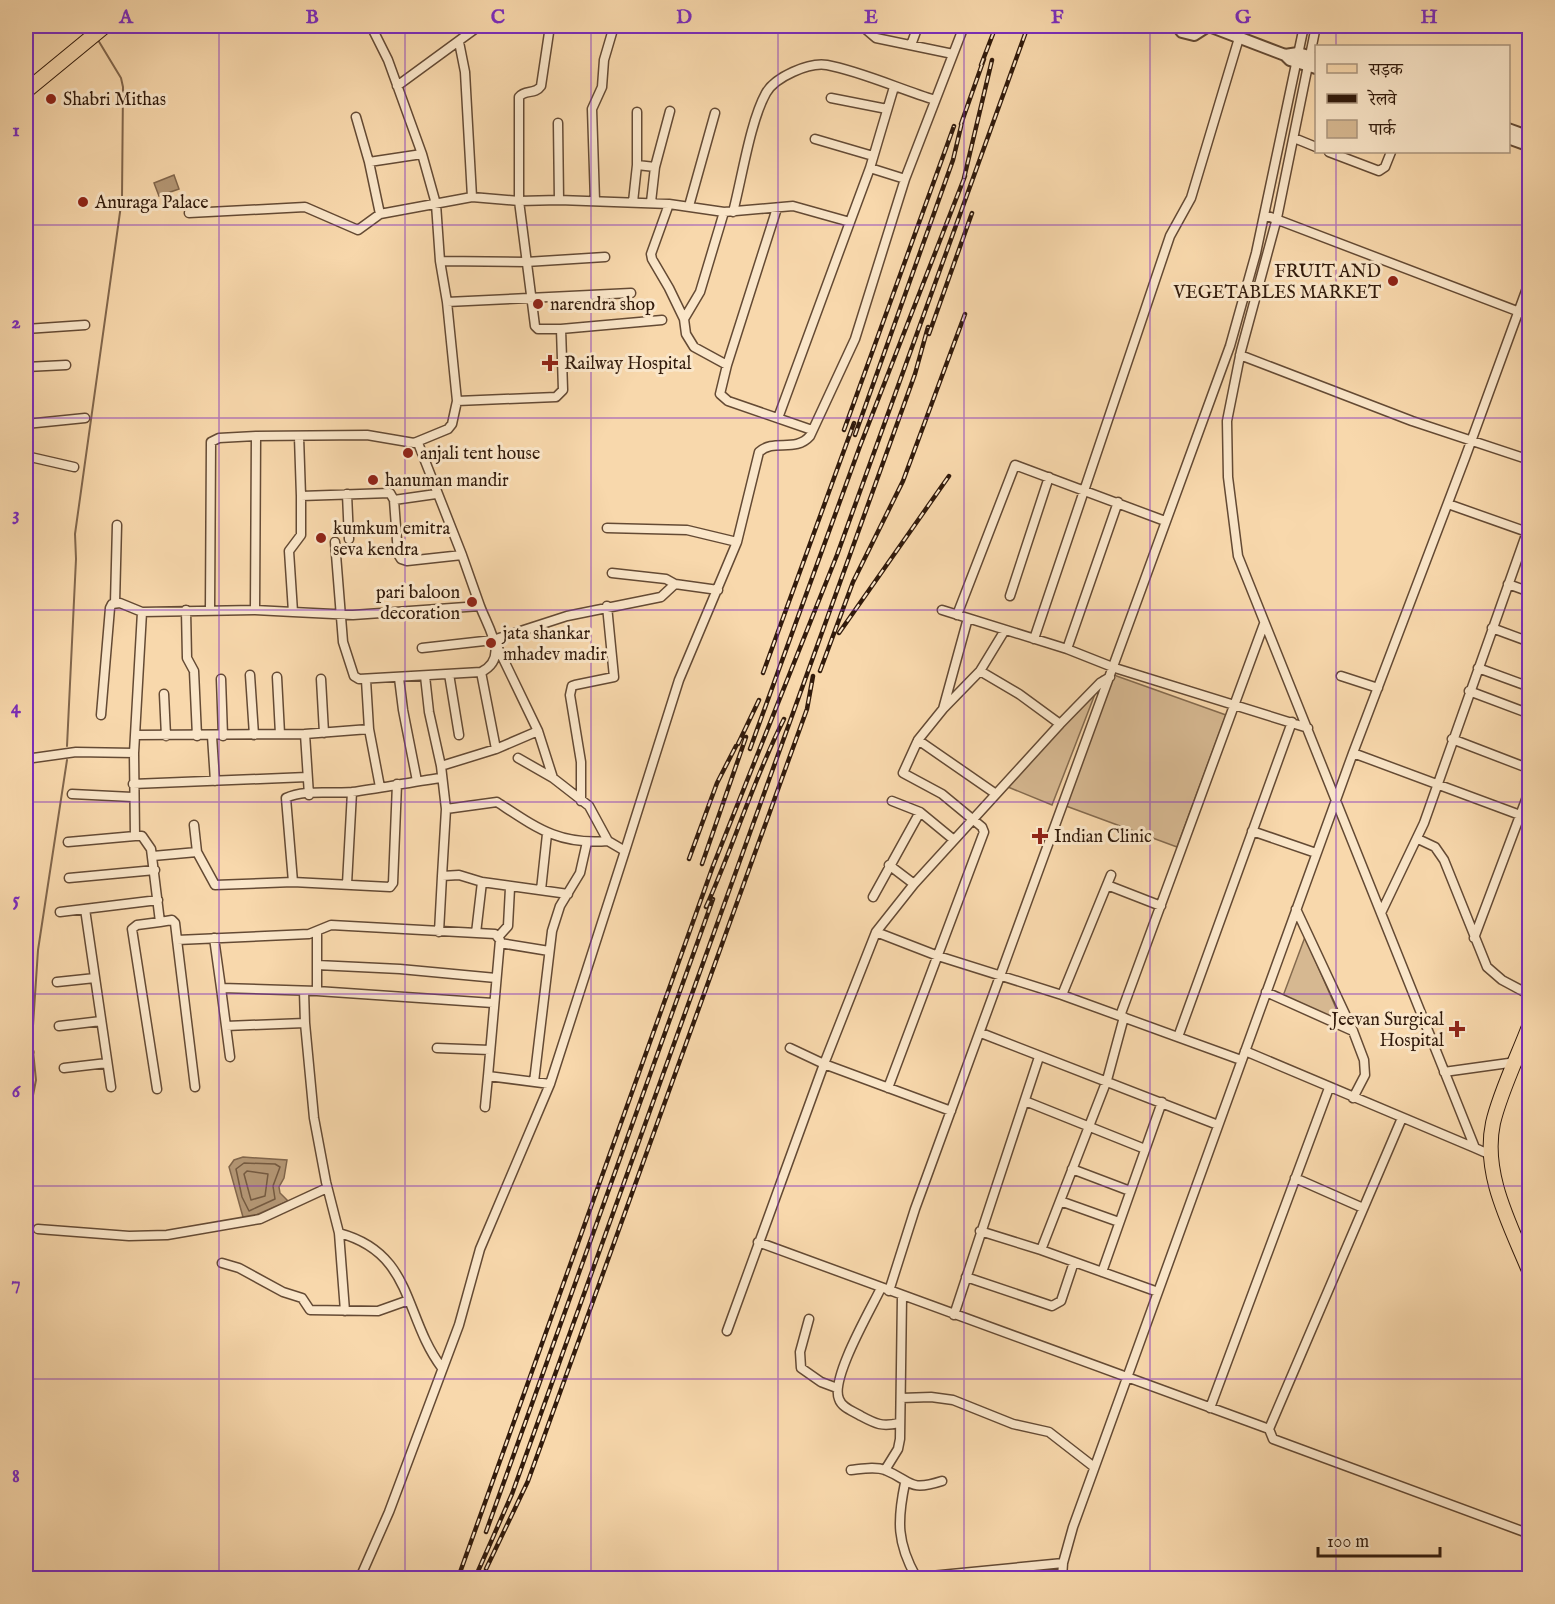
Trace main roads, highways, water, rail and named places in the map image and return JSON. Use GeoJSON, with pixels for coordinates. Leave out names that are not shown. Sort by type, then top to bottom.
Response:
{"type":"FeatureCollection","features":[{"type":"Feature","properties":{"kind":"main road"},"geometry":{"type":"LineString","coordinates":[[26,91],[105,26]]}},
{"type":"Feature","properties":{"kind":"main road"},"geometry":{"type":"LineString","coordinates":[[1530,1023],[1493,1124],[1492,1149],[1496,1188],[1530,1273]]}},
{"type":"Feature","properties":{"kind":"main road"},"geometry":{"type":"LineString","coordinates":[[1492,1149],[1530,1048]]}},
{"type":"Feature","properties":{"kind":"water"},"geometry":{"type":"Polygon","coordinates":[[[174,175],[179,189],[159,196],[154,183],[174,175]]]}},
{"type":"Feature","properties":{"kind":"water"},"geometry":{"type":"Polygon","coordinates":[[[243,1157],[287,1160],[284,1178],[279,1187],[280,1193],[288,1201],[249,1218],[243,1217],[229,1167],[234,1160],[243,1157]]]}},
{"type":"Feature","properties":{"kind":"waterway"},"geometry":{"type":"LineString","coordinates":[[84,26],[90,31]]}},
{"type":"Feature","properties":{"kind":"waterway"},"geometry":{"type":"LineString","coordinates":[[67,746],[76,559],[75,534],[122,198],[123,87],[121,78],[98,40]]}},
{"type":"Feature","properties":{"kind":"waterway"},"geometry":{"type":"LineString","coordinates":[[26,1131],[36,1080],[32,1041],[38,950],[67,760]]}},
{"type":"Feature","properties":{"kind":"railway"},"geometry":{"type":"LineString","coordinates":[[981,65],[996,26]]}},
{"type":"Feature","properties":{"kind":"railway"},"geometry":{"type":"LineString","coordinates":[[458,1578],[713,866],[837,555],[1028,26]]}},
{"type":"Feature","properties":{"kind":"railway"},"geometry":{"type":"LineString","coordinates":[[961,124],[984,59]]}},
{"type":"Feature","properties":{"kind":"railway"},"geometry":{"type":"LineString","coordinates":[[964,178],[992,60]]}},
{"type":"Feature","properties":{"kind":"railway"},"geometry":{"type":"LineString","coordinates":[[855,435],[953,160],[963,118]]}},
{"type":"Feature","properties":{"kind":"railway"},"geometry":{"type":"LineString","coordinates":[[844,430],[954,126]]}},
{"type":"Feature","properties":{"kind":"railway"},"geometry":{"type":"LineString","coordinates":[[750,749],[860,446],[965,176]]}},
{"type":"Feature","properties":{"kind":"railway"},"geometry":{"type":"LineString","coordinates":[[929,334],[972,213]]}},
{"type":"Feature","properties":{"kind":"railway"},"geometry":{"type":"LineString","coordinates":[[820,671],[853,582],[903,481],[965,314]]}},
{"type":"Feature","properties":{"kind":"railway"},"geometry":{"type":"LineString","coordinates":[[475,1578],[512,1494],[915,374],[928,327]]}},
{"type":"Feature","properties":{"kind":"railway"},"geometry":{"type":"LineString","coordinates":[[763,673],[854,423]]}},
{"type":"Feature","properties":{"kind":"railway"},"geometry":{"type":"LineString","coordinates":[[839,633],[949,476]]}},
{"type":"Feature","properties":{"kind":"railway"},"geometry":{"type":"LineString","coordinates":[[486,1569],[528,1481],[807,709],[813,676]]}},
{"type":"Feature","properties":{"kind":"railway"},"geometry":{"type":"LineString","coordinates":[[738,744],[759,700]]}},
{"type":"Feature","properties":{"kind":"railway"},"geometry":{"type":"LineString","coordinates":[[706,907],[784,719]]}},
{"type":"Feature","properties":{"kind":"railway"},"geometry":{"type":"LineString","coordinates":[[702,864],[746,737]]}},
{"type":"Feature","properties":{"kind":"railway"},"geometry":{"type":"LineString","coordinates":[[689,859],[717,783],[736,746]]}},
{"type":"Feature","properties":{"kind":"railway"},"geometry":{"type":"LineString","coordinates":[[486,1532],[713,899]]}},
{"type":"Feature","properties":{"kind":"place","name":"Shabri Mithas"},"geometry":{"type":"Point","coordinates":[51,99]}},
{"type":"Feature","properties":{"kind":"place","name":"Anuraga Palace"},"geometry":{"type":"Point","coordinates":[83,202]}},
{"type":"Feature","properties":{"kind":"place","name":"FRUIT AND VEGETABLES MARKET"},"geometry":{"type":"Point","coordinates":[1393,281]}},
{"type":"Feature","properties":{"kind":"place","name":"narendra shop"},"geometry":{"type":"Point","coordinates":[538,304]}},
{"type":"Feature","properties":{"kind":"place","name":"Railway Hospital"},"geometry":{"type":"Point","coordinates":[550,363]}},
{"type":"Feature","properties":{"kind":"place","name":"anjali tent house"},"geometry":{"type":"Point","coordinates":[408,453]}},
{"type":"Feature","properties":{"kind":"place","name":"hanuman mandir"},"geometry":{"type":"Point","coordinates":[373,480]}},
{"type":"Feature","properties":{"kind":"place","name":"kumkum emitra seva kendra"},"geometry":{"type":"Point","coordinates":[321,538]}},
{"type":"Feature","properties":{"kind":"place","name":"pari baloon decoration"},"geometry":{"type":"Point","coordinates":[472,602]}},
{"type":"Feature","properties":{"kind":"place","name":"jata shankar mhadev madir"},"geometry":{"type":"Point","coordinates":[491,643]}},
{"type":"Feature","properties":{"kind":"place","name":"Indian Clinic"},"geometry":{"type":"Point","coordinates":[1040,836]}},
{"type":"Feature","properties":{"kind":"place","name":"Jeevan Surgical Hospital"},"geometry":{"type":"Point","coordinates":[1457,1029]}}]}
